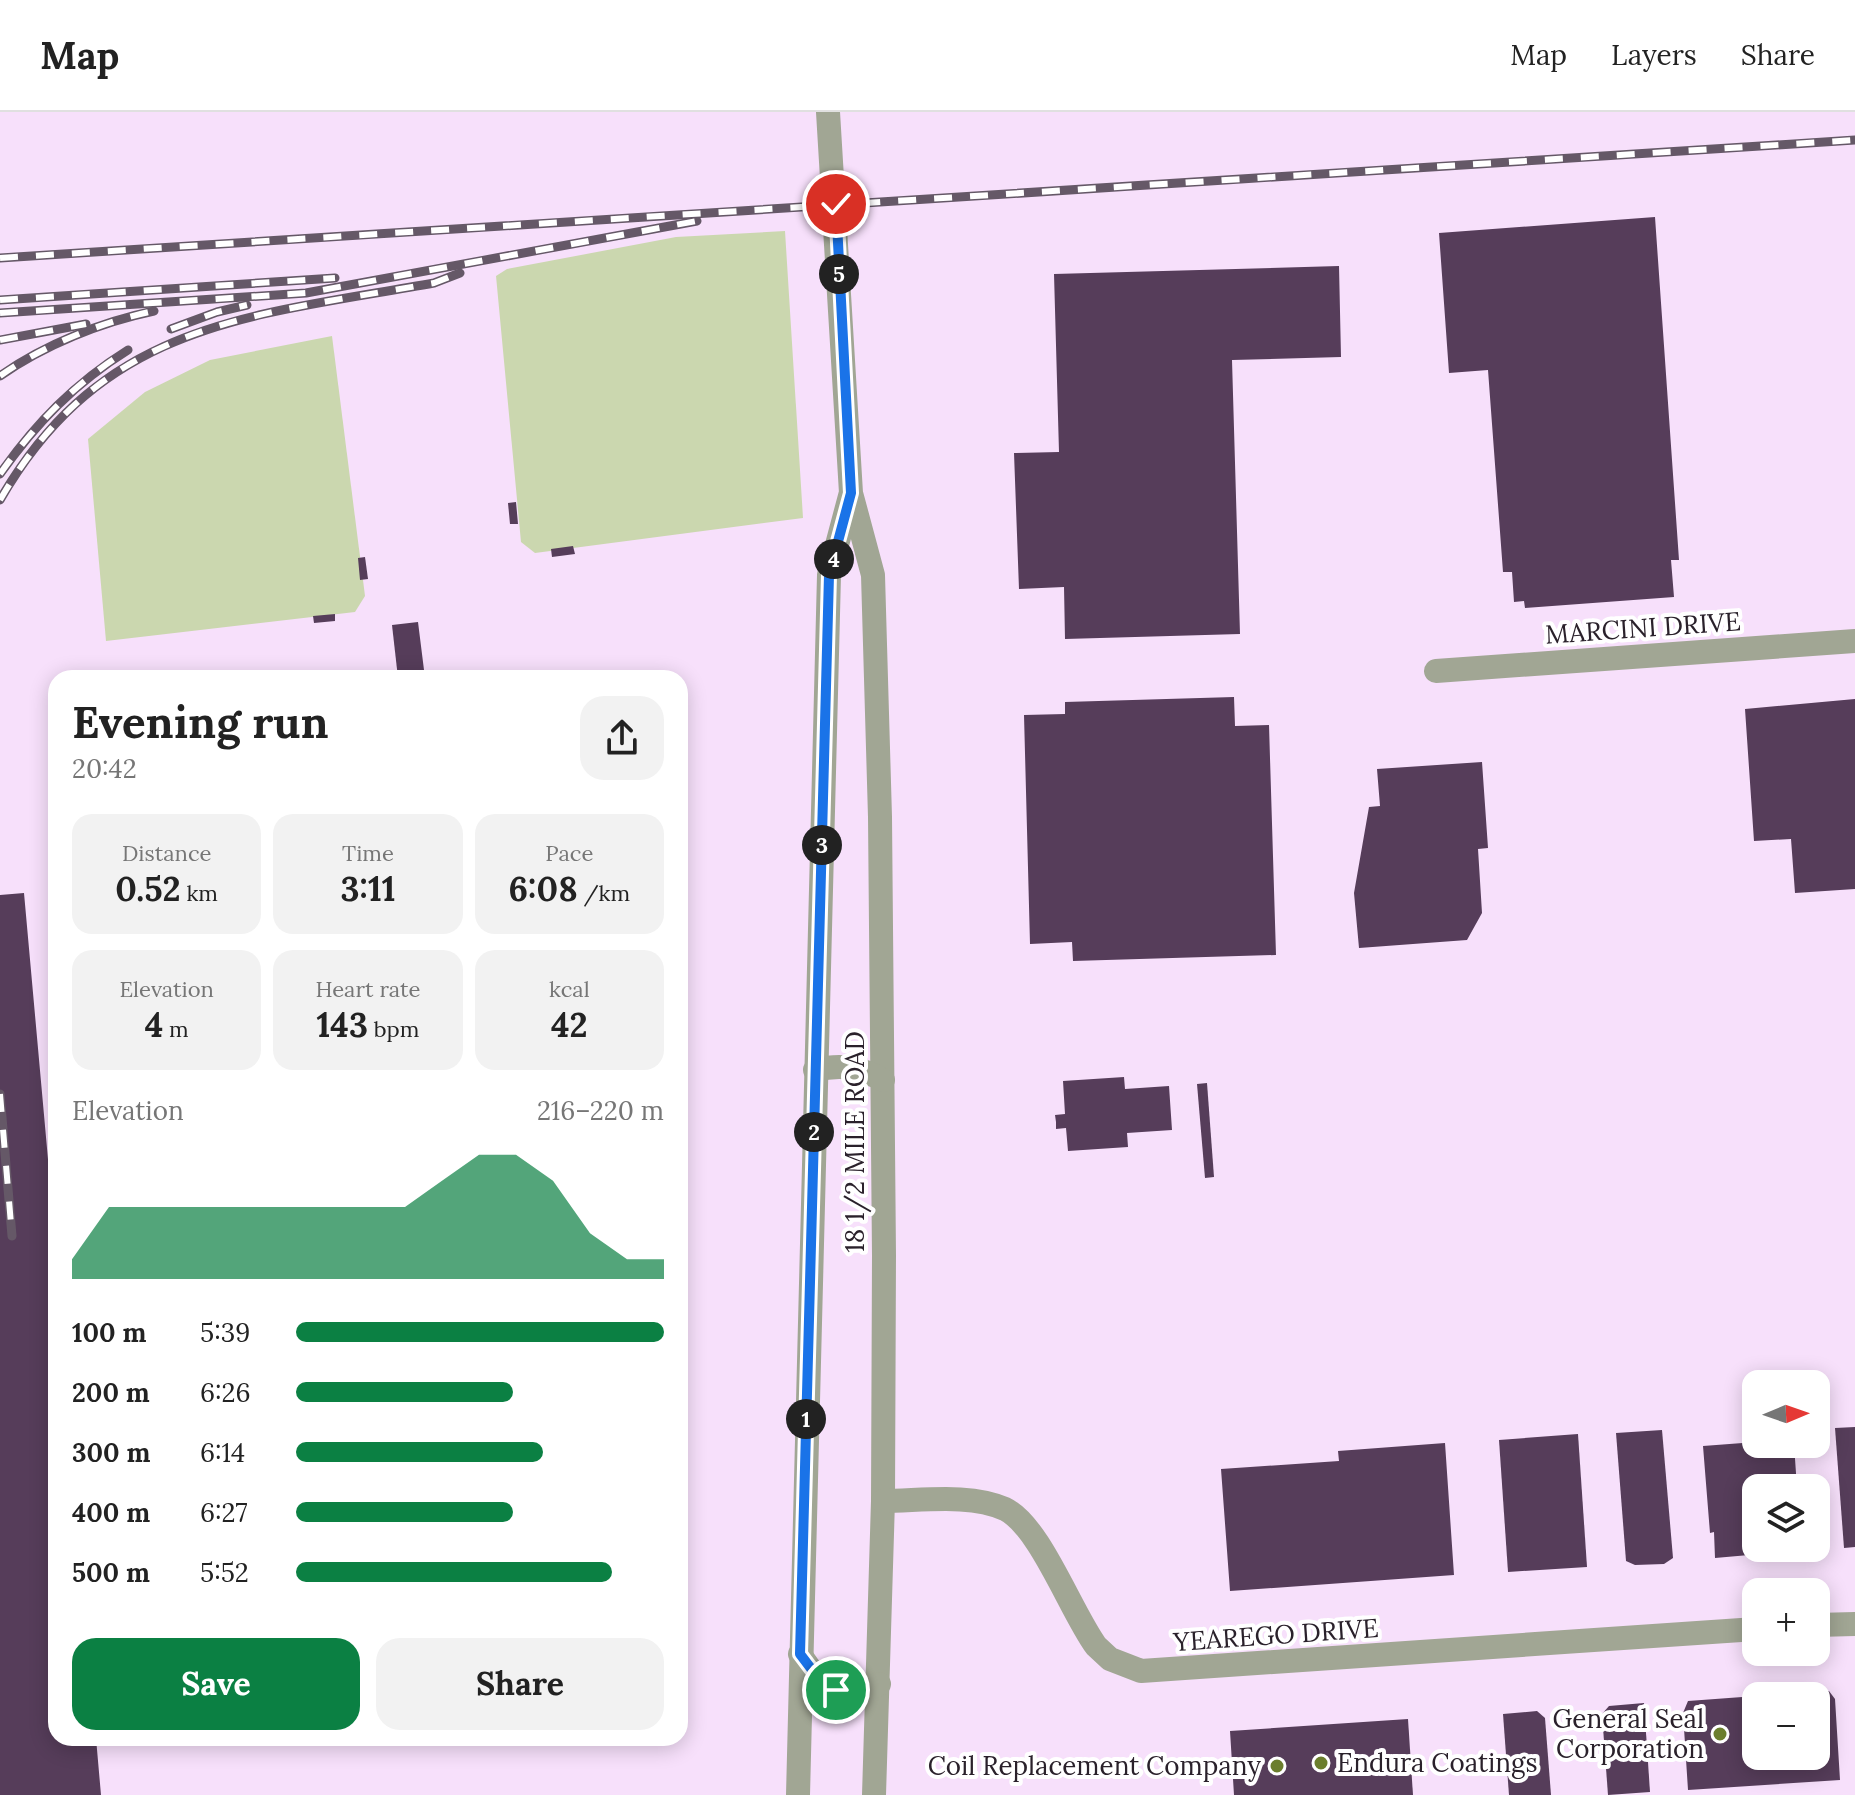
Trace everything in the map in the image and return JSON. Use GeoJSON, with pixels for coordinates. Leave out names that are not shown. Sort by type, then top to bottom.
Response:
{"type":"FeatureCollection","features":[{"type":"Feature","properties":{"kind":"street","name":"18 1/2 MILE ROAD"},"geometry":{"type":"LineString","coordinates":[[828,112],[851,493],[873,575],[880,817],[883,1501],[874,1795]]}},
{"type":"Feature","properties":{"kind":"street","name":"18 1/2 MILE ROAD"},"geometry":{"type":"LineString","coordinates":[[798,1795],[829,575],[851,493]]}},
{"type":"Feature","properties":{"kind":"street","name":"MARCINI DRIVE"},"geometry":{"type":"LineString","coordinates":[[1436,671],[1855,641]]}},
{"type":"Feature","properties":{"kind":"street"},"geometry":{"type":"LineString","coordinates":[[815,1070],[840,1065],[855,1067],[883,1080]]}},
{"type":"Feature","properties":{"kind":"street","name":"YEAREGO DRIVE"},"geometry":{"type":"LineString","coordinates":[[883,1501],[962,1501],[1005,1510],[1023,1523],[1036,1540],[1096,1646],[1110,1659],[1141,1671],[1742,1630]]}},
{"type":"Feature","properties":{"kind":"street"},"geometry":{"type":"LineString","coordinates":[[1830,1625],[1855,1624]]}},
{"type":"Feature","properties":{"kind":"street"},"geometry":{"type":"LineString","coordinates":[[800,1654],[822,1683],[836,1690],[864,1690],[879,1684]]}},
{"type":"Feature","properties":{"kind":"green space"},"geometry":{"type":"Polygon","coordinates":[[[785,231],[803,518],[535,553],[521,542],[496,276],[507,269],[676,237],[785,231]]]}},
{"type":"Feature","properties":{"kind":"green space"},"geometry":{"type":"Polygon","coordinates":[[[332,336],[365,596],[355,612],[106,641],[88,439],[145,392],[210,360],[332,336]]]}},
{"type":"Feature","properties":{"kind":"building"},"geometry":{"type":"Polygon","coordinates":[[[1655,217],[1679,560],[1671,560],[1674,597],[1525,608],[1524,601],[1514,602],[1512,572],[1503,572],[1488,370],[1449,373],[1439,233],[1655,217]]]}},
{"type":"Feature","properties":{"kind":"building"},"geometry":{"type":"Polygon","coordinates":[[[1339,266],[1341,357],[1232,360],[1240,634],[1065,639],[1064,587],[1019,589],[1014,453],[1059,452],[1054,274],[1339,266]]]}},
{"type":"Feature","properties":{"kind":"building"},"geometry":{"type":"Polygon","coordinates":[[[516,502],[518,524],[510,524],[508,503],[516,502]]]}},
{"type":"Feature","properties":{"kind":"building"},"geometry":{"type":"Polygon","coordinates":[[[573,546],[575,554],[552,557],[551,549],[573,546]]]}},
{"type":"Feature","properties":{"kind":"building"},"geometry":{"type":"Polygon","coordinates":[[[365,557],[368,579],[360,580],[358,558],[365,557]]]}},
{"type":"Feature","properties":{"kind":"building"},"geometry":{"type":"Polygon","coordinates":[[[335,614],[335,621],[314,623],[313,616],[335,614]]]}},
{"type":"Feature","properties":{"kind":"building"},"geometry":{"type":"Polygon","coordinates":[[[418,622],[424,670],[397,670],[392,625],[418,622]]]}},
{"type":"Feature","properties":{"kind":"building"},"geometry":{"type":"Polygon","coordinates":[[[1234,697],[1235,726],[1269,725],[1276,955],[1073,961],[1072,942],[1030,944],[1024,715],[1065,714],[1065,702],[1234,697]]]}},
{"type":"Feature","properties":{"kind":"building"},"geometry":{"type":"Polygon","coordinates":[[[1855,699],[1855,889],[1795,893],[1791,839],[1754,841],[1745,709],[1855,699]]]}},
{"type":"Feature","properties":{"kind":"building"},"geometry":{"type":"Polygon","coordinates":[[[1482,762],[1488,848],[1478,849],[1482,913],[1467,940],[1359,948],[1354,893],[1369,807],[1380,806],[1377,769],[1482,762]]]}},
{"type":"Feature","properties":{"kind":"building"},"geometry":{"type":"Polygon","coordinates":[[[24,893],[48,1159],[48,1746],[97,1746],[101,1795],[0,1795],[0,895],[24,893]]]}},
{"type":"Feature","properties":{"kind":"building"},"geometry":{"type":"Polygon","coordinates":[[[1124,1077],[1125,1089],[1169,1086],[1172,1130],[1127,1133],[1128,1147],[1068,1151],[1066,1128],[1056,1129],[1055,1115],[1065,1114],[1063,1081],[1124,1077]]]}},
{"type":"Feature","properties":{"kind":"building"},"geometry":{"type":"Polygon","coordinates":[[[1207,1083],[1214,1177],[1205,1178],[1197,1084],[1207,1083]]]}},
{"type":"Feature","properties":{"kind":"building"},"geometry":{"type":"Polygon","coordinates":[[[1855,1427],[1855,1547],[1844,1548],[1835,1428],[1855,1427]]]}},
{"type":"Feature","properties":{"kind":"building"},"geometry":{"type":"Polygon","coordinates":[[[1662,1430],[1673,1558],[1664,1564],[1635,1565],[1626,1561],[1616,1433],[1662,1430]]]}},
{"type":"Feature","properties":{"kind":"building"},"geometry":{"type":"Polygon","coordinates":[[[1578,1434],[1587,1567],[1508,1572],[1499,1440],[1578,1434]]]}},
{"type":"Feature","properties":{"kind":"building"},"geometry":{"type":"Polygon","coordinates":[[[1445,1443],[1454,1575],[1230,1591],[1221,1469],[1339,1461],[1338,1451],[1445,1443]]]}},
{"type":"Feature","properties":{"kind":"building"},"geometry":{"type":"Polygon","coordinates":[[[1742,1443],[1742,1458],[1795,1458],[1796,1474],[1742,1474],[1742,1556],[1715,1558],[1703,1446],[1742,1443]]]}},
{"type":"Feature","properties":{"kind":"building","name":"General Seal Corporation"},"geometry":{"type":"Polygon","coordinates":[[[1830,1692],[1835,1699],[1840,1780],[1688,1790],[1683,1713],[1688,1701],[1742,1697],[1742,1770],[1830,1770],[1830,1692]]]}},
{"type":"Feature","properties":{"kind":"building"},"geometry":{"type":"Polygon","coordinates":[[[1644,1703],[1650,1792],[1608,1795],[1602,1714],[1609,1706],[1644,1703]]]}},
{"type":"Feature","properties":{"kind":"building"},"geometry":{"type":"Polygon","coordinates":[[[1537,1711],[1545,1718],[1551,1795],[1509,1795],[1503,1714],[1537,1711]]]}},
{"type":"Feature","properties":{"kind":"building","name":"Endura Coatings"},"geometry":{"type":"Polygon","coordinates":[[[1408,1719],[1413,1795],[1234,1795],[1230,1731],[1408,1719]]]}},
{"type":"Feature","properties":{"kind":"railway"},"geometry":{"type":"LineString","coordinates":[[0,258],[1855,140]]}},
{"type":"Feature","properties":{"kind":"railway"},"geometry":{"type":"LineString","coordinates":[[0,313],[306,293],[697,221]]}},
{"type":"Feature","properties":{"kind":"railway"},"geometry":{"type":"LineString","coordinates":[[0,500],[41,441],[86,395],[134,361],[187,337],[243,319],[434,283],[460,273]]}},
{"type":"Feature","properties":{"kind":"railway"},"geometry":{"type":"LineString","coordinates":[[0,300],[335,278]]}},
{"type":"Feature","properties":{"kind":"railway"},"geometry":{"type":"LineString","coordinates":[[171,329],[247,305]]}},
{"type":"Feature","properties":{"kind":"railway"},"geometry":{"type":"LineString","coordinates":[[0,376],[35,354],[74,336],[154,311]]}},
{"type":"Feature","properties":{"kind":"railway"},"geometry":{"type":"LineString","coordinates":[[0,340],[86,324]]}},
{"type":"Feature","properties":{"kind":"railway"},"geometry":{"type":"LineString","coordinates":[[0,474],[58,405],[91,376],[128,350]]}},
{"type":"Feature","properties":{"kind":"railway"},"geometry":{"type":"LineString","coordinates":[[0,1094],[12,1236]]}},
{"type":"Feature","properties":{"kind":"place","name":"General Seal Corporation"},"geometry":{"type":"Point","coordinates":[1720,1734]}},
{"type":"Feature","properties":{"kind":"place","name":"Endura Coatings"},"geometry":{"type":"Point","coordinates":[1321,1763]}},
{"type":"Feature","properties":{"kind":"place","name":"Coil Replacement Company"},"geometry":{"type":"Point","coordinates":[1277,1766]}},
{"type":"Feature","properties":{"kind":"route"},"geometry":{"type":"LineString","coordinates":[[836,204],[851,493],[829,575],[800,1654],[822,1683],[836,1690]]}}]}
